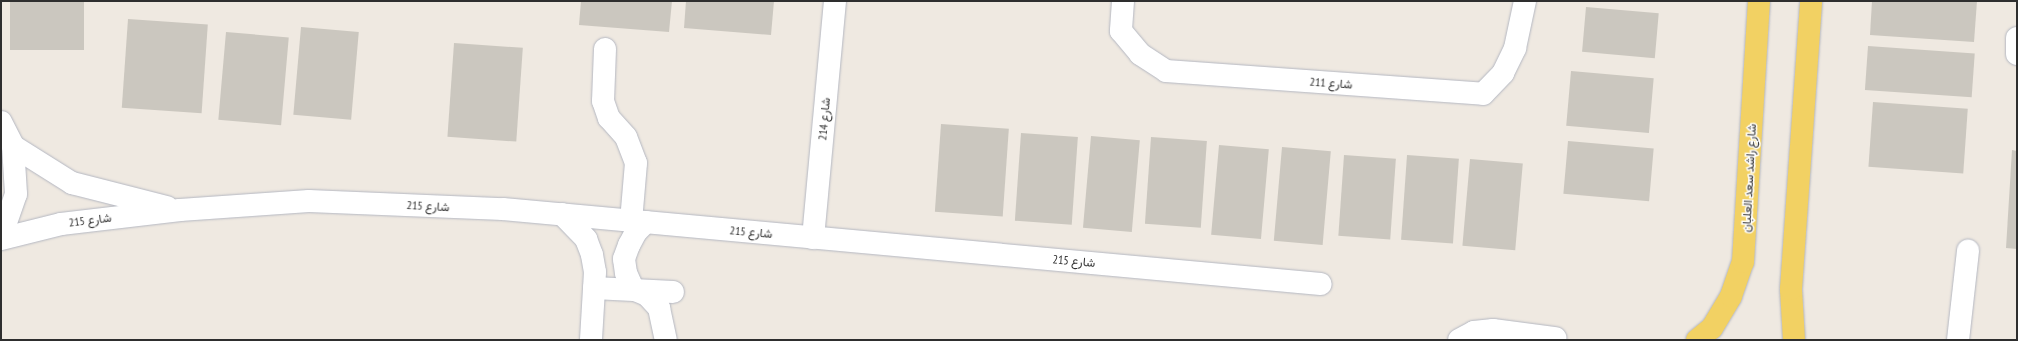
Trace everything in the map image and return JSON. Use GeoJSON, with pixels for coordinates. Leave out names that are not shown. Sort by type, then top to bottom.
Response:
{"type":"FeatureCollection","features":[{"type":"Feature","properties":{"kind":"main road","name":"شارع راشد سعد العلبان"},"geometry":{"type":"LineString","coordinates":[[1697,340],[1712,328],[1731,296],[1743,262],[1759,1]]}},
{"type":"Feature","properties":{"kind":"main road"},"geometry":{"type":"LineString","coordinates":[[1794,340],[1791,289],[1810,1]]}},
{"type":"Feature","properties":{"kind":"street","name":"شارع 214"},"geometry":{"type":"LineString","coordinates":[[813,238],[834,1]]}},
{"type":"Feature","properties":{"kind":"street","name":"شارع 211"},"geometry":{"type":"LineString","coordinates":[[1123,1],[1121,31],[1140,54],[1166,71],[1483,94],[1503,73],[1515,48],[1524,1]]}},
{"type":"Feature","properties":{"kind":"street"},"geometry":{"type":"LineString","coordinates":[[2017,38],[2017,54]]}},
{"type":"Feature","properties":{"kind":"street"},"geometry":{"type":"LineString","coordinates":[[605,49],[603,101],[609,118],[626,137],[636,163],[638,222],[636,232],[624,259],[626,273],[633,289],[646,295],[659,308],[666,340]]}},
{"type":"Feature","properties":{"kind":"street"},"geometry":{"type":"LineString","coordinates":[[1,122],[13,146],[16,194],[1,238]]}},
{"type":"Feature","properties":{"kind":"street","name":"شارع 215"},"geometry":{"type":"LineString","coordinates":[[13,146],[72,183],[180,210]]}},
{"type":"Feature","properties":{"kind":"street","name":"شارع 215"},"geometry":{"type":"LineString","coordinates":[[1,238],[61,224],[180,210],[309,201],[562,214],[1321,284]]}},
{"type":"Feature","properties":{"kind":"street"},"geometry":{"type":"LineString","coordinates":[[562,214],[586,239],[595,272],[591,340]]}},
{"type":"Feature","properties":{"kind":"street"},"geometry":{"type":"LineString","coordinates":[[1958,340],[1968,250]]}},
{"type":"Feature","properties":{"kind":"street"},"geometry":{"type":"LineString","coordinates":[[594,288],[673,292]]}},
{"type":"Feature","properties":{"kind":"street"},"geometry":{"type":"LineString","coordinates":[[1459,340],[1474,332],[1493,330],[1555,338]]}},
{"type":"Feature","properties":{"kind":"building"},"geometry":{"type":"Polygon","coordinates":[[[10,1],[84,1],[84,50],[10,50],[10,1]]]}},
{"type":"Feature","properties":{"kind":"building"},"geometry":{"type":"Polygon","coordinates":[[[581,1],[672,1],[669,32],[579,25],[581,1]]]}},
{"type":"Feature","properties":{"kind":"building"},"geometry":{"type":"Polygon","coordinates":[[[686,1],[774,1],[771,35],[684,28],[686,1]]]}},
{"type":"Feature","properties":{"kind":"building"},"geometry":{"type":"Polygon","coordinates":[[[1872,1],[1977,1],[1974,42],[1870,35],[1872,1]]]}},
{"type":"Feature","properties":{"kind":"building"},"geometry":{"type":"Polygon","coordinates":[[[1586,7],[1659,13],[1655,58],[1582,52],[1586,7]]]}},
{"type":"Feature","properties":{"kind":"building"},"geometry":{"type":"Polygon","coordinates":[[[128,19],[208,25],[202,113],[122,108],[128,19]]]}},
{"type":"Feature","properties":{"kind":"building"},"geometry":{"type":"Polygon","coordinates":[[[301,27],[359,32],[351,120],[293,115],[301,27]]]}},
{"type":"Feature","properties":{"kind":"building"},"geometry":{"type":"Polygon","coordinates":[[[226,32],[289,37],[281,125],[218,120],[226,32]]]}},
{"type":"Feature","properties":{"kind":"building"},"geometry":{"type":"Polygon","coordinates":[[[454,43],[523,48],[516,142],[447,137],[454,43]]]}},
{"type":"Feature","properties":{"kind":"building"},"geometry":{"type":"Polygon","coordinates":[[[1868,46],[1975,53],[1972,97],[1865,90],[1868,46]]]}},
{"type":"Feature","properties":{"kind":"building"},"geometry":{"type":"Polygon","coordinates":[[[1571,71],[1654,78],[1649,133],[1566,126],[1571,71]]]}},
{"type":"Feature","properties":{"kind":"building"},"geometry":{"type":"Polygon","coordinates":[[[1873,102],[1968,109],[1963,173],[1868,167],[1873,102]]]}},
{"type":"Feature","properties":{"kind":"building"},"geometry":{"type":"Polygon","coordinates":[[[941,124],[1009,129],[1003,217],[935,212],[941,124]]]}},
{"type":"Feature","properties":{"kind":"building"},"geometry":{"type":"Polygon","coordinates":[[[1021,133],[1078,137],[1072,225],[1015,221],[1021,133]]]}},
{"type":"Feature","properties":{"kind":"building"},"geometry":{"type":"Polygon","coordinates":[[[1091,136],[1140,140],[1132,232],[1083,228],[1091,136]]]}},
{"type":"Feature","properties":{"kind":"building"},"geometry":{"type":"Polygon","coordinates":[[[1151,137],[1207,141],[1201,228],[1145,224],[1151,137]]]}},
{"type":"Feature","properties":{"kind":"building"},"geometry":{"type":"Polygon","coordinates":[[[1568,141],[1654,148],[1649,201],[1563,194],[1568,141]]]}},
{"type":"Feature","properties":{"kind":"building"},"geometry":{"type":"Polygon","coordinates":[[[1219,145],[1269,149],[1261,239],[1211,235],[1219,145]]]}},
{"type":"Feature","properties":{"kind":"building"},"geometry":{"type":"Polygon","coordinates":[[[1282,147],[1331,151],[1323,245],[1274,241],[1282,147]]]}},
{"type":"Feature","properties":{"kind":"building"},"geometry":{"type":"Polygon","coordinates":[[[2012,150],[2017,151],[2017,249],[2006,248],[2012,150]]]}},
{"type":"Feature","properties":{"kind":"building"},"geometry":{"type":"Polygon","coordinates":[[[1344,155],[1396,159],[1390,239],[1338,236],[1344,155]]]}},
{"type":"Feature","properties":{"kind":"building"},"geometry":{"type":"Polygon","coordinates":[[[1407,155],[1459,159],[1453,243],[1401,240],[1407,155]]]}},
{"type":"Feature","properties":{"kind":"building"},"geometry":{"type":"Polygon","coordinates":[[[1470,159],[1523,164],[1515,250],[1462,246],[1470,159]]]}}]}
